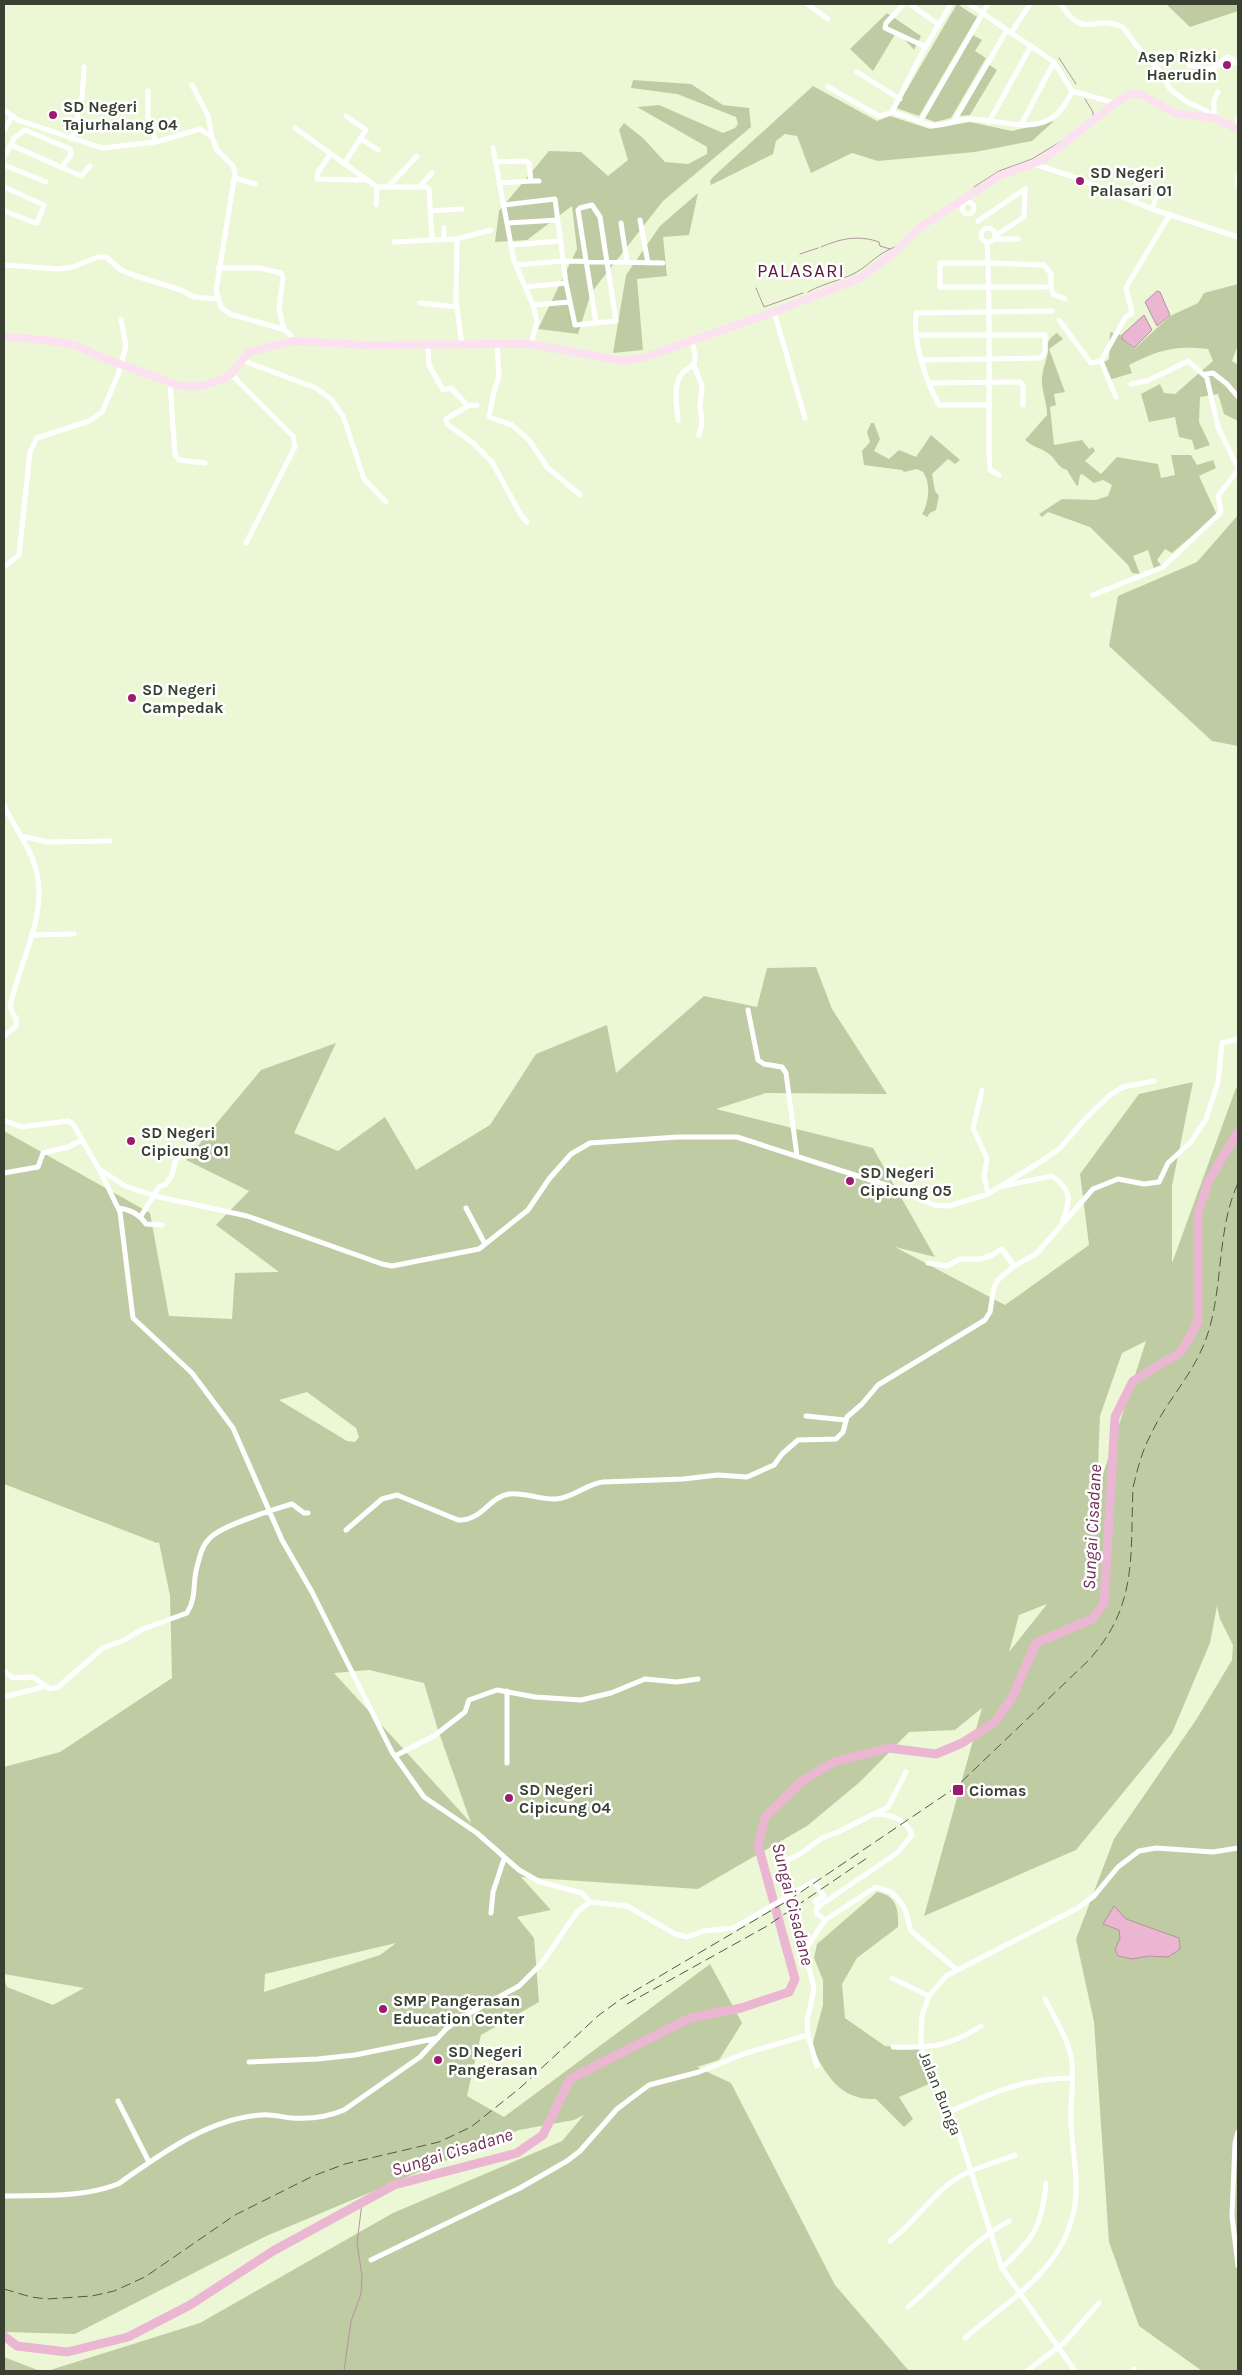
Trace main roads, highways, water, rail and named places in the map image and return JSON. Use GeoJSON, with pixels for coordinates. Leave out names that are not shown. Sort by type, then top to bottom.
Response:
{"type":"FeatureCollection","features":[{"type":"Feature","properties":{"kind":"main road"},"geometry":{"type":"LineString","coordinates":[[4,337],[46,340],[75,345],[170,382],[192,387],[205,386],[231,374],[249,352],[257,348],[293,341],[349,345],[531,344],[624,361],[642,358],[774,312],[860,278],[895,252],[919,228],[965,201],[999,176],[1034,164],[1050,156],[1114,103],[1132,94],[1140,94],[1175,113],[1212,118],[1237,128]]}},
{"type":"Feature","properties":{"kind":"waterway"},"geometry":{"type":"LineString","coordinates":[[1059,58],[1076,84]]}},
{"type":"Feature","properties":{"kind":"waterway"},"geometry":{"type":"LineString","coordinates":[[1085,99],[1093,112],[1093,116]]}},
{"type":"Feature","properties":{"kind":"waterway"},"geometry":{"type":"LineString","coordinates":[[974,187],[999,171],[1032,159],[1060,142]]}},
{"type":"Feature","properties":{"kind":"waterway"},"geometry":{"type":"LineString","coordinates":[[821,247],[841,240],[862,238],[879,242],[880,246],[890,249]]}},
{"type":"Feature","properties":{"kind":"waterway"},"geometry":{"type":"LineString","coordinates":[[808,292],[857,272],[895,247]]}},
{"type":"Feature","properties":{"kind":"waterway"},"geometry":{"type":"LineString","coordinates":[[800,254],[818,248]]}},
{"type":"Feature","properties":{"kind":"waterway"},"geometry":{"type":"LineString","coordinates":[[756,288],[764,307],[803,293]]}},
{"type":"Feature","properties":{"kind":"waterway","name":"Sungai Cisadane"},"geometry":{"type":"LineString","coordinates":[[4,2336],[17,2346],[67,2352],[128,2337],[190,2305],[273,2251],[394,2185],[517,2153],[543,2135],[570,2079],[690,2018],[741,2008],[789,1992],[795,1979],[758,1845],[765,1817],[802,1781],[834,1762],[889,1748],[936,1754],[962,1743],[995,1722],[1012,1698],[1036,1643],[1092,1619],[1104,1604],[1115,1417],[1133,1381],[1181,1352],[1198,1322],[1198,1213],[1209,1180],[1238,1132]]}},
{"type":"Feature","properties":{"kind":"waterway"},"geometry":{"type":"LineString","coordinates":[[344,2371],[351,2321],[361,2294],[362,2276],[357,2243],[362,2203]]}},
{"type":"Feature","properties":{"kind":"railway"},"geometry":{"type":"LineString","coordinates":[[4,2289],[31,2297],[47,2299],[92,2296],[114,2291],[145,2277],[235,2215],[313,2176],[345,2164],[439,2142],[471,2127],[520,2088],[599,2015],[621,1999],[789,1900],[955,1788],[1089,1660],[1105,1640],[1116,1620],[1124,1600],[1128,1579],[1131,1558],[1133,1488],[1138,1467],[1157,1422],[1194,1364],[1206,1339],[1216,1300],[1226,1221],[1238,1183]]}},
{"type":"Feature","properties":{"kind":"railway"},"geometry":{"type":"LineString","coordinates":[[627,2004],[767,1926],[870,1856]]}},
{"type":"Feature","properties":{"kind":"place","name":"Asep Rizki Haerudin"},"geometry":{"type":"Point","coordinates":[1227,65]}},
{"type":"Feature","properties":{"kind":"place","name":"SD Negeri Tajurhalang 04"},"geometry":{"type":"Point","coordinates":[53,115]}},
{"type":"Feature","properties":{"kind":"place","name":"SD Negeri Palasari 01"},"geometry":{"type":"Point","coordinates":[1080,181]}},
{"type":"Feature","properties":{"kind":"place","name":"SD Negeri Campedak"},"geometry":{"type":"Point","coordinates":[132,698]}},
{"type":"Feature","properties":{"kind":"place","name":"SD Negeri Cipicung 01"},"geometry":{"type":"Point","coordinates":[131,1141]}},
{"type":"Feature","properties":{"kind":"place","name":"SD Negeri Cipicung 05"},"geometry":{"type":"Point","coordinates":[850,1181]}},
{"type":"Feature","properties":{"kind":"place","name":"Ciomas"},"geometry":{"type":"Point","coordinates":[958,1790]}},
{"type":"Feature","properties":{"kind":"place","name":"SD Negeri Cipicung 04"},"geometry":{"type":"Point","coordinates":[509,1798]}},
{"type":"Feature","properties":{"kind":"place","name":"SMP Pangerasan Education Center"},"geometry":{"type":"Point","coordinates":[383,2009]}},
{"type":"Feature","properties":{"kind":"place","name":"SD Negeri Pangerasan"},"geometry":{"type":"Point","coordinates":[438,2060]}},
{"type":"Feature","properties":{"kind":"district","name":"PALASARI"},"geometry":{"type":"Point","coordinates":[801,270]}}]}
